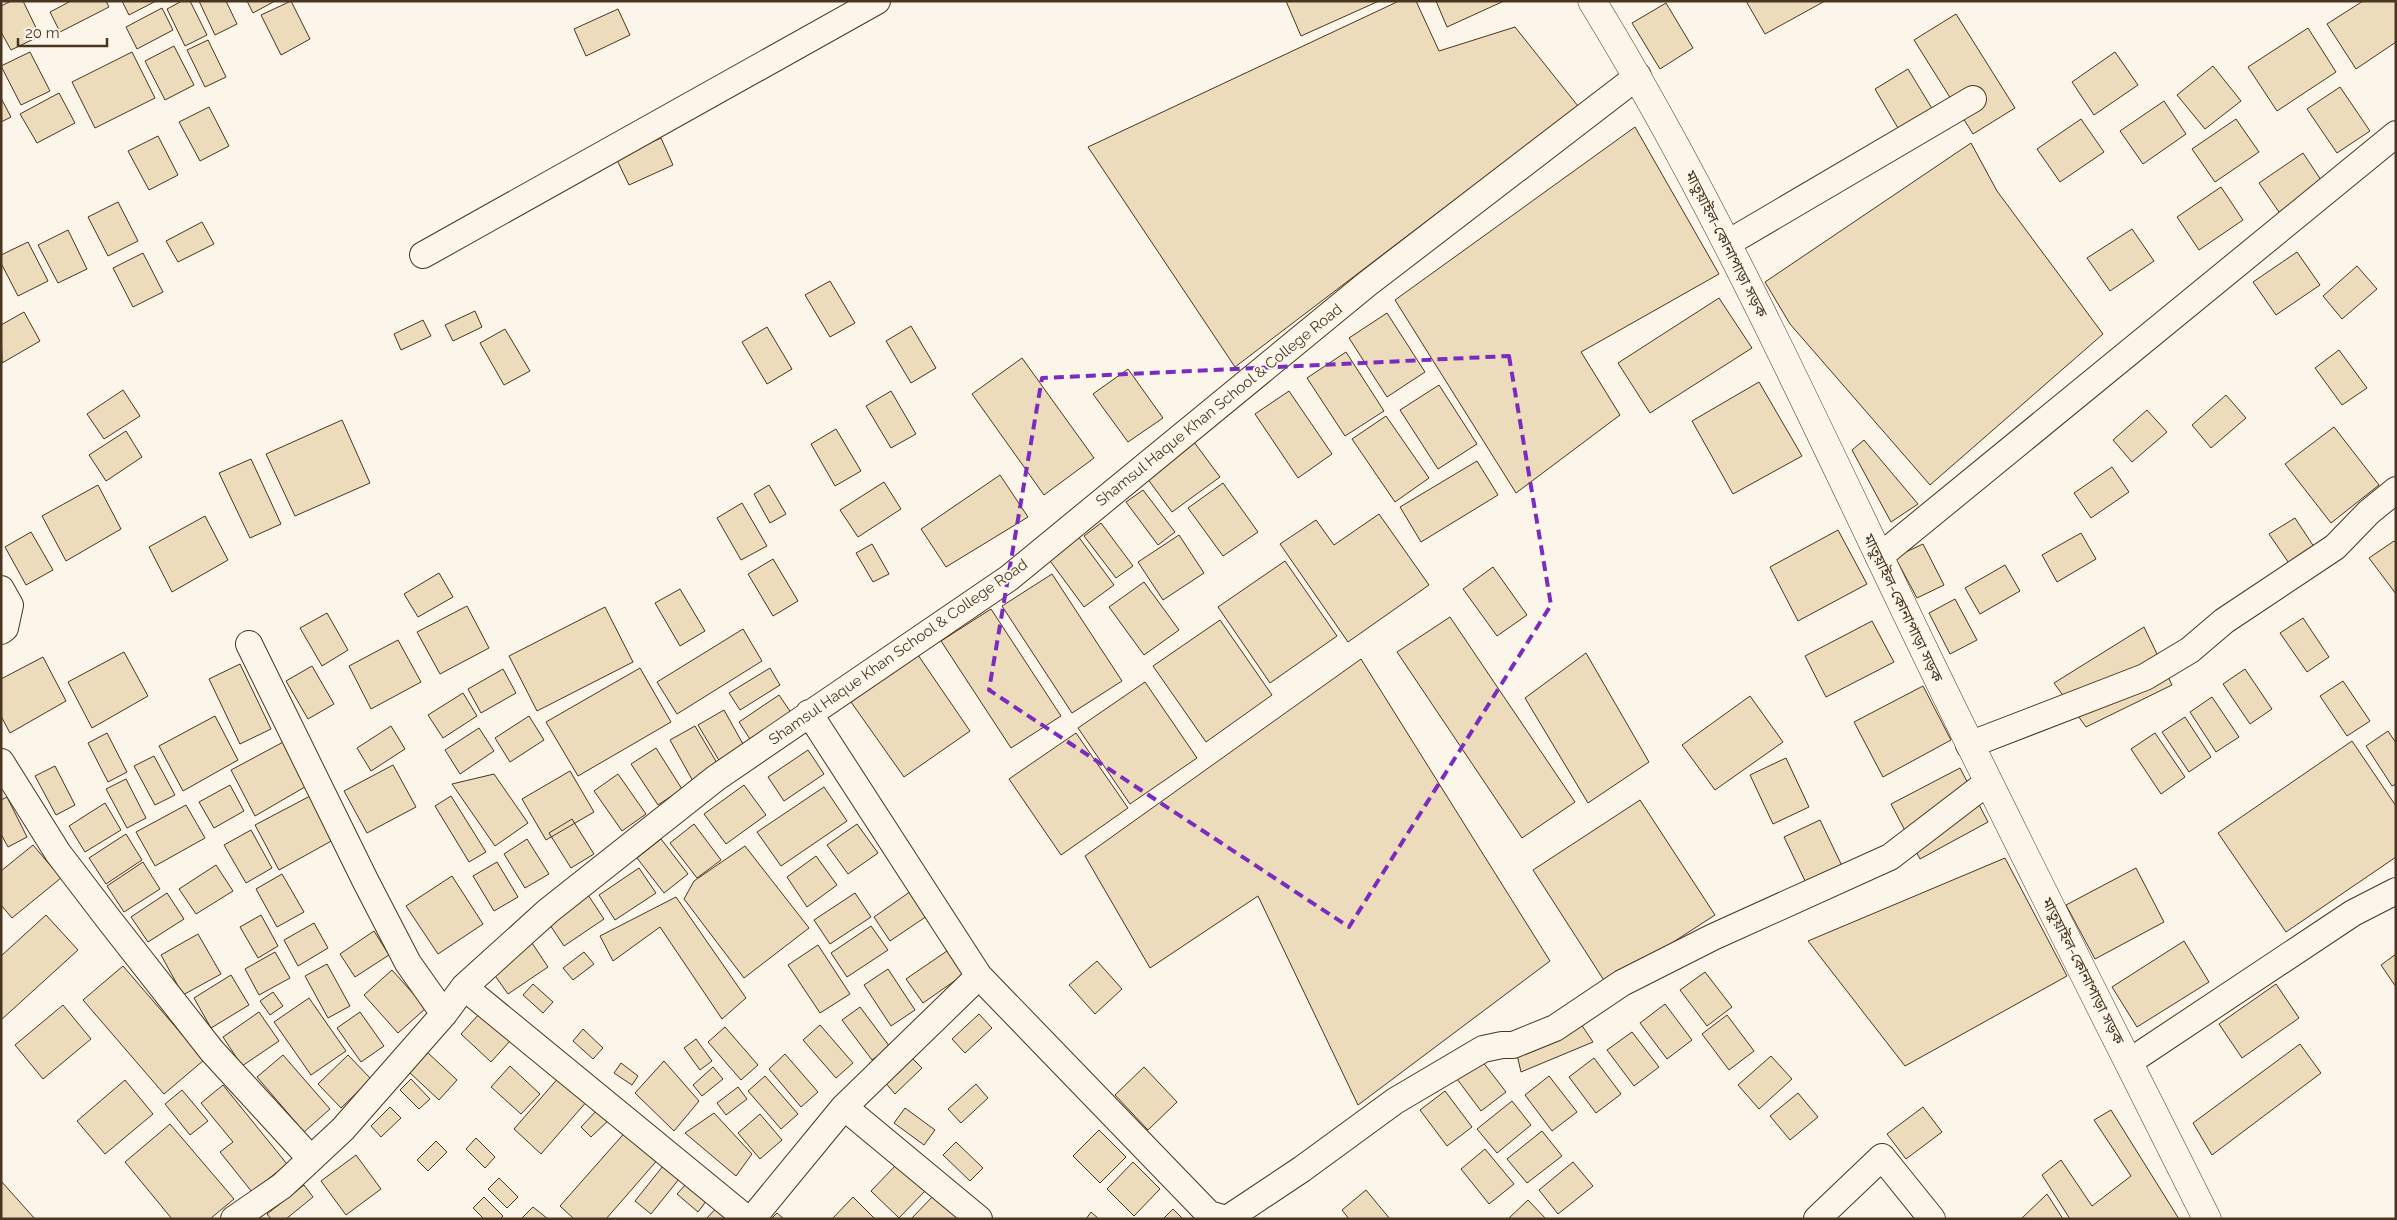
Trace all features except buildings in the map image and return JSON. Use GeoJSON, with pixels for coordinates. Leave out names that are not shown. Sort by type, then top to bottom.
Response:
{"type":"FeatureCollection","features":[{"type":"Feature","properties":{"kind":"main road","name":"মাতুয়াইল-কোনাপাড়া সড়ক"},"geometry":{"type":"LineString","coordinates":[[1592,1],[1638,76],[1728,243],[1969,745],[2207,1219]]}},
{"type":"Feature","properties":{"kind":"street"},"geometry":{"type":"LineString","coordinates":[[423,255],[877,1]]}},
{"type":"Feature","properties":{"kind":"street","name":"Shamsul Haque Khan School & College Road"},"geometry":{"type":"LineString","coordinates":[[234,1219],[282,1186],[311,1159],[383,1085],[444,1014],[464,987],[548,911],[716,778],[1009,578],[1367,284],[1638,76]]}},
{"type":"Feature","properties":{"kind":"street"},"geometry":{"type":"LineString","coordinates":[[1728,243],[1973,99]]}},
{"type":"Feature","properties":{"kind":"street"},"geometry":{"type":"LineString","coordinates":[[1879,556],[2396,134]]}},
{"type":"Feature","properties":{"kind":"street"},"geometry":{"type":"LineString","coordinates":[[1969,745],[2145,678],[2190,650],[2224,622],[2335,547],[2369,512],[2396,490]]}},
{"type":"Feature","properties":{"kind":"street"},"geometry":{"type":"LineString","coordinates":[[1,589],[10,605],[5,628],[1,631]]}},
{"type":"Feature","properties":{"kind":"street"},"geometry":{"type":"LineString","coordinates":[[248,644],[408,963],[444,1014]]}},
{"type":"Feature","properties":{"kind":"street"},"geometry":{"type":"LineString","coordinates":[[809,713],[979,976],[1209,1214],[1226,1219],[1302,1169],[1395,1101],[1483,1049],[1513,1045],[1555,1028],[1630,979],[1713,937],[1890,857],[1988,782]]}},
{"type":"Feature","properties":{"kind":"street"},"geometry":{"type":"LineString","coordinates":[[1,762],[58,854],[110,922],[212,1051],[311,1159]]}},
{"type":"Feature","properties":{"kind":"street"},"geometry":{"type":"LineString","coordinates":[[2129,1062],[2353,912],[2396,891]]}},
{"type":"Feature","properties":{"kind":"street"},"geometry":{"type":"LineString","coordinates":[[752,1219],[844,1107],[979,976]]}},
{"type":"Feature","properties":{"kind":"street"},"geometry":{"type":"LineString","coordinates":[[464,987],[747,1219]]}},
{"type":"Feature","properties":{"kind":"street"},"geometry":{"type":"LineString","coordinates":[[844,1107],[979,1219]]}},
{"type":"Feature","properties":{"kind":"street"},"geometry":{"type":"LineString","coordinates":[[1817,1219],[1882,1157],[1932,1219]]}},
{"type":"Feature","properties":{"kind":"highlighted area"},"geometry":{"type":"Polygon","coordinates":[[[1509,356],[1551,605],[1349,927],[989,690],[1042,378],[1509,356]]]}}]}
